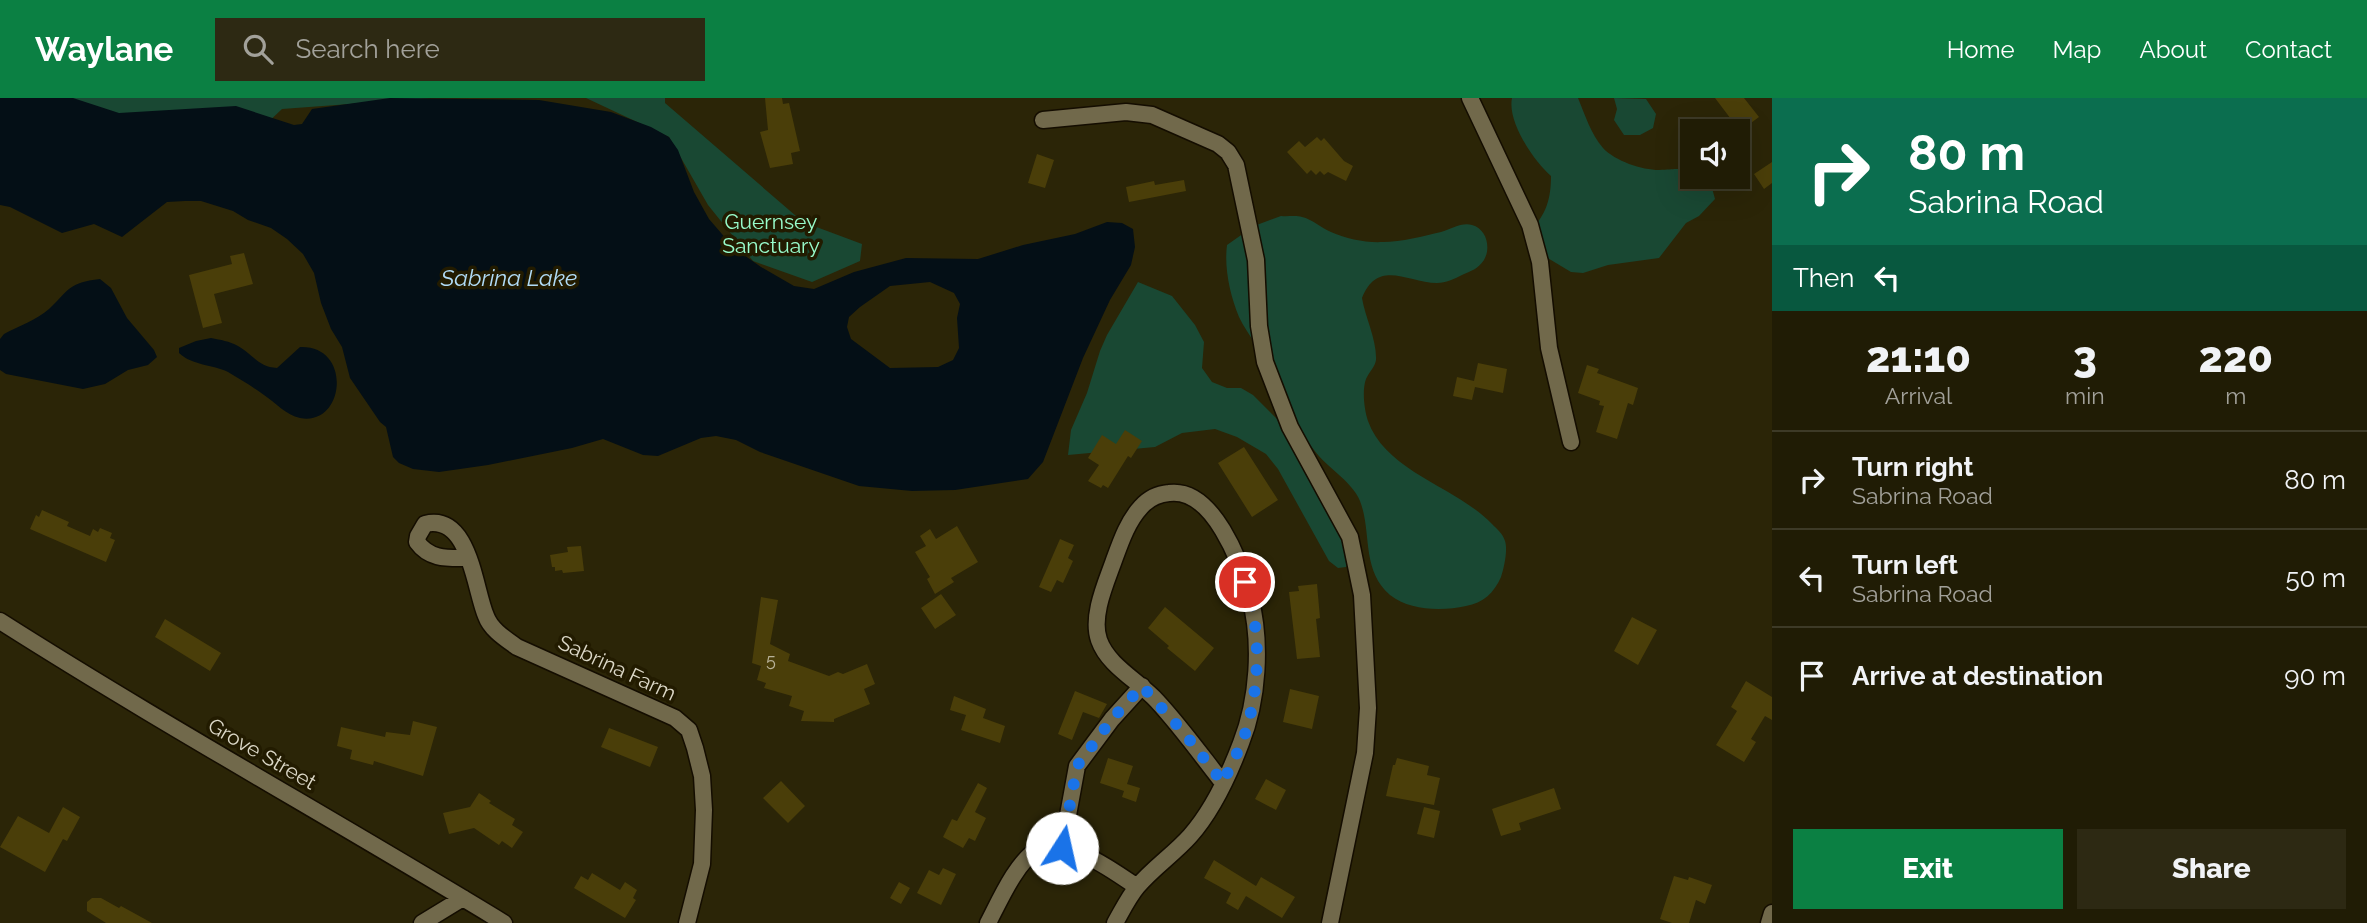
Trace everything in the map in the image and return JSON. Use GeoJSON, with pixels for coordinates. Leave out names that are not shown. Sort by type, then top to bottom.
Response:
{"type":"FeatureCollection","features":[{"type":"Feature","properties":{"kind":"street"},"geometry":{"type":"LineString","coordinates":[[1470,98],[1530,225],[1540,262],[1549,348],[1571,442]]}},
{"type":"Feature","properties":{"kind":"street"},"geometry":{"type":"LineString","coordinates":[[1043,120],[1126,112],[1152,115],[1218,144],[1228,152],[1236,165],[1256,260],[1259,326],[1265,362],[1290,427],[1350,537],[1362,595],[1368,708],[1365,753],[1330,923]]}},
{"type":"Feature","properties":{"kind":"street"},"geometry":{"type":"LineString","coordinates":[[1115,923],[1137,887],[1200,823],[1223,783],[1240,747],[1251,708],[1256,670],[1250,596],[1220,525],[1202,504],[1187,495],[1173,492],[1151,499],[1136,513],[1115,556],[1098,613],[1097,632],[1103,649],[1115,664],[1142,686],[1185,734],[1223,783]]}},
{"type":"Feature","properties":{"kind":"street","name":"Sabrina Farm"},"geometry":{"type":"LineString","coordinates":[[468,558],[486,619],[500,635],[517,647],[675,718],[689,730],[702,776],[704,810],[702,864],[687,923]]}},
{"type":"Feature","properties":{"kind":"street","name":"Grove Street"},"geometry":{"type":"LineString","coordinates":[[0,621],[128,702],[377,845],[504,923]]}},
{"type":"Feature","properties":{"kind":"street"},"geometry":{"type":"LineString","coordinates":[[1062,848],[1077,766],[1112,719],[1142,686]]}},
{"type":"Feature","properties":{"kind":"street"},"geometry":{"type":"LineString","coordinates":[[988,923],[1026,860],[1037,850],[1050,846],[1107,866],[1137,887]]}},
{"type":"Feature","properties":{"kind":"street"},"geometry":{"type":"LineString","coordinates":[[422,923],[463,898]]}},
{"type":"Feature","properties":{"kind":"street"},"geometry":{"type":"LineString","coordinates":[[1769,923],[1772,913]]}},
{"type":"Feature","properties":{"kind":"green space"},"geometry":{"type":"Polygon","coordinates":[[[39,98],[431,98],[282,109],[263,127],[109,117],[39,98]]]}},
{"type":"Feature","properties":{"kind":"green space","name":"Guernsey Sanctuary"},"geometry":{"type":"Polygon","coordinates":[[[586,98],[665,98],[665,103],[803,222],[862,244],[860,261],[812,282],[753,261],[708,205],[669,137],[586,98]]]}},
{"type":"Feature","properties":{"kind":"green space"},"geometry":{"type":"Polygon","coordinates":[[[1512,98],[1578,98],[1595,137],[1608,153],[1629,164],[1645,168],[1680,169],[1680,189],[1712,189],[1715,199],[1699,216],[1686,223],[1659,258],[1608,265],[1583,273],[1571,272],[1541,254],[1530,231],[1546,206],[1551,176],[1523,140],[1512,108],[1512,98]]]}},
{"type":"Feature","properties":{"kind":"green space"},"geometry":{"type":"Polygon","coordinates":[[[1614,98],[1646,99],[1656,114],[1653,128],[1640,135],[1624,135],[1614,120],[1617,109],[1614,98]]]}},
{"type":"Feature","properties":{"kind":"green space"},"geometry":{"type":"Polygon","coordinates":[[[1281,216],[1306,218],[1337,234],[1370,242],[1412,238],[1464,224],[1477,227],[1484,235],[1486,255],[1477,268],[1440,283],[1385,276],[1376,279],[1362,298],[1375,345],[1376,360],[1365,383],[1365,405],[1368,421],[1377,439],[1406,466],[1477,511],[1504,538],[1506,554],[1501,577],[1483,600],[1447,609],[1417,607],[1398,600],[1381,585],[1371,562],[1360,501],[1305,438],[1241,320],[1228,281],[1227,245],[1254,226],[1281,216]]]}},
{"type":"Feature","properties":{"kind":"green space"},"geometry":{"type":"Polygon","coordinates":[[[1138,282],[1172,296],[1195,325],[1204,342],[1202,368],[1212,382],[1227,388],[1241,388],[1253,395],[1277,419],[1343,520],[1350,561],[1346,567],[1338,568],[1329,561],[1278,469],[1266,454],[1237,437],[1215,429],[1182,433],[1155,447],[1068,455],[1071,430],[1087,393],[1100,351],[1138,282]]]}},
{"type":"Feature","properties":{"kind":"water","name":"Sabrina Lake"},"geometry":{"type":"Polygon","coordinates":[[[0,98],[73,98],[119,113],[236,106],[294,125],[302,124],[312,109],[390,98],[539,100],[611,112],[669,137],[678,150],[694,192],[709,219],[734,248],[794,286],[814,289],[854,272],[906,258],[978,259],[1023,245],[1075,234],[1107,222],[1122,223],[1133,229],[1135,247],[1131,265],[1110,300],[1083,358],[1043,462],[1028,479],[955,490],[912,491],[859,486],[760,452],[736,440],[716,436],[701,438],[658,456],[643,455],[603,439],[488,465],[439,472],[413,469],[393,457],[386,427],[350,378],[342,347],[331,329],[321,303],[314,273],[303,254],[271,228],[233,211],[201,201],[185,201],[167,202],[122,237],[94,224],[62,233],[10,207],[0,205],[0,98]],[[930,282],[890,286],[849,317],[847,327],[851,339],[890,368],[938,367],[953,360],[959,348],[957,318],[960,304],[954,293],[930,282]]]}},
{"type":"Feature","properties":{"kind":"water"},"geometry":{"type":"Polygon","coordinates":[[[100,279],[111,288],[127,318],[157,357],[148,365],[128,370],[105,384],[83,389],[6,374],[0,370],[0,339],[4,334],[44,313],[75,285],[100,279]]]}},
{"type":"Feature","properties":{"kind":"water"},"geometry":{"type":"Polygon","coordinates":[[[211,338],[235,344],[261,363],[277,368],[300,347],[317,350],[329,359],[335,371],[337,385],[334,399],[326,410],[315,417],[300,418],[286,412],[228,372],[190,360],[179,353],[179,348],[211,338]]]}},
{"type":"Feature","properties":{"kind":"building"},"geometry":{"type":"Polygon","coordinates":[[[765,98],[782,98],[783,104],[789,103],[800,151],[791,153],[793,164],[770,168],[760,132],[768,130],[765,98]]]}},
{"type":"Feature","properties":{"kind":"building"},"geometry":{"type":"Polygon","coordinates":[[[1715,98],[1744,98],[1759,117],[1750,124],[1750,119],[1731,119],[1715,98]]]}},
{"type":"Feature","properties":{"kind":"building"},"geometry":{"type":"Polygon","coordinates":[[[1317,137],[1321,141],[1324,138],[1344,161],[1353,166],[1346,181],[1328,172],[1324,175],[1320,171],[1316,175],[1311,170],[1307,174],[1287,152],[1299,141],[1305,147],[1317,137]]]}},
{"type":"Feature","properties":{"kind":"building"},"geometry":{"type":"Polygon","coordinates":[[[1037,154],[1054,160],[1045,188],[1028,183],[1037,154]]]}},
{"type":"Feature","properties":{"kind":"building"},"geometry":{"type":"Polygon","coordinates":[[[1772,162],[1772,183],[1764,189],[1754,174],[1772,162]]]}},
{"type":"Feature","properties":{"kind":"building"},"geometry":{"type":"Polygon","coordinates":[[[1184,180],[1186,191],[1129,202],[1126,187],[1154,181],[1155,185],[1184,180]]]}},
{"type":"Feature","properties":{"kind":"building"},"geometry":{"type":"Polygon","coordinates":[[[244,253],[253,284],[214,294],[222,323],[203,328],[189,275],[232,264],[230,256],[244,253]]]}},
{"type":"Feature","properties":{"kind":"building"},"geometry":{"type":"Polygon","coordinates":[[[1478,363],[1507,369],[1503,393],[1475,387],[1472,400],[1453,396],[1457,377],[1474,381],[1478,363]]]}},
{"type":"Feature","properties":{"kind":"building"},"geometry":{"type":"Polygon","coordinates":[[[1587,365],[1599,369],[1597,373],[1638,388],[1633,405],[1628,403],[1617,439],[1596,432],[1604,406],[1599,405],[1600,401],[1578,393],[1587,365]]]}},
{"type":"Feature","properties":{"kind":"building"},"geometry":{"type":"Polygon","coordinates":[[[1125,430],[1142,441],[1131,458],[1128,456],[1108,488],[1103,485],[1101,488],[1088,481],[1099,465],[1088,458],[1102,435],[1116,444],[1125,430]]]}},
{"type":"Feature","properties":{"kind":"building"},"geometry":{"type":"Polygon","coordinates":[[[1244,447],[1278,500],[1252,517],[1218,463],[1244,447]]]}},
{"type":"Feature","properties":{"kind":"building"},"geometry":{"type":"Polygon","coordinates":[[[42,510],[69,522],[67,526],[90,536],[93,529],[98,532],[100,528],[112,533],[110,538],[115,540],[106,562],[30,529],[36,515],[39,517],[42,510]]]}},
{"type":"Feature","properties":{"kind":"building"},"geometry":{"type":"Polygon","coordinates":[[[957,526],[978,562],[951,578],[954,582],[935,594],[927,579],[930,577],[915,552],[926,546],[920,536],[930,529],[936,539],[957,526]]]}},
{"type":"Feature","properties":{"kind":"building"},"geometry":{"type":"Polygon","coordinates":[[[1060,539],[1074,545],[1068,558],[1073,561],[1063,583],[1057,580],[1051,592],[1039,587],[1060,539]]]}},
{"type":"Feature","properties":{"kind":"building"},"geometry":{"type":"Polygon","coordinates":[[[581,546],[584,571],[555,571],[550,555],[568,552],[567,547],[581,546]]]}},
{"type":"Feature","properties":{"kind":"building"},"geometry":{"type":"Polygon","coordinates":[[[1317,584],[1320,618],[1316,619],[1320,657],[1297,659],[1289,592],[1299,591],[1298,586],[1317,584]]]}},
{"type":"Feature","properties":{"kind":"building"},"geometry":{"type":"Polygon","coordinates":[[[941,594],[956,615],[935,629],[921,608],[941,594]]]}},
{"type":"Feature","properties":{"kind":"building"},"geometry":{"type":"Polygon","coordinates":[[[761,597],[778,600],[770,644],[790,654],[788,661],[829,676],[838,672],[843,674],[867,664],[875,684],[864,689],[870,704],[834,719],[834,722],[801,721],[804,711],[789,706],[792,696],[764,688],[766,683],[757,680],[761,666],[752,663],[761,597]]]}},
{"type":"Feature","properties":{"kind":"building"},"geometry":{"type":"Polygon","coordinates":[[[1165,607],[1214,648],[1195,671],[1148,628],[1165,607]]]}},
{"type":"Feature","properties":{"kind":"building"},"geometry":{"type":"Polygon","coordinates":[[[1632,617],[1657,630],[1638,665],[1614,651],[1632,617]]]}},
{"type":"Feature","properties":{"kind":"building"},"geometry":{"type":"Polygon","coordinates":[[[165,619],[221,653],[210,671],[155,637],[165,619]]]}},
{"type":"Feature","properties":{"kind":"building"},"geometry":{"type":"Polygon","coordinates":[[[1746,681],[1772,697],[1772,720],[1765,716],[1751,739],[1756,742],[1744,762],[1716,745],[1737,711],[1731,707],[1746,681]]]}},
{"type":"Feature","properties":{"kind":"building"},"geometry":{"type":"Polygon","coordinates":[[[1290,689],[1319,696],[1312,729],[1283,722],[1290,689]]]}},
{"type":"Feature","properties":{"kind":"building"},"geometry":{"type":"Polygon","coordinates":[[[1075,691],[1107,704],[1099,718],[1083,712],[1072,740],[1058,734],[1075,691]]]}},
{"type":"Feature","properties":{"kind":"building"},"geometry":{"type":"Polygon","coordinates":[[[954,696],[986,709],[983,718],[1005,726],[1000,743],[961,730],[966,715],[950,710],[954,696]]]}},
{"type":"Feature","properties":{"kind":"building"},"geometry":{"type":"Polygon","coordinates":[[[413,721],[437,727],[423,776],[374,761],[373,765],[350,759],[352,750],[337,746],[341,727],[385,737],[386,732],[410,735],[413,721]]]}},
{"type":"Feature","properties":{"kind":"building"},"geometry":{"type":"Polygon","coordinates":[[[609,728],[658,747],[650,767],[601,747],[609,728]]]}},
{"type":"Feature","properties":{"kind":"building"},"geometry":{"type":"Polygon","coordinates":[[[1108,758],[1133,766],[1127,784],[1140,788],[1136,802],[1122,797],[1124,791],[1100,783],[1108,758]]]}},
{"type":"Feature","properties":{"kind":"building"},"geometry":{"type":"Polygon","coordinates":[[[1397,758],[1429,766],[1427,775],[1440,778],[1434,805],[1386,796],[1397,758]]]}},
{"type":"Feature","properties":{"kind":"building"},"geometry":{"type":"Polygon","coordinates":[[[1266,779],[1286,790],[1276,810],[1255,799],[1266,779]]]}},
{"type":"Feature","properties":{"kind":"building"},"geometry":{"type":"Polygon","coordinates":[[[781,781],[805,806],[788,823],[763,798],[781,781]]]}},
{"type":"Feature","properties":{"kind":"building"},"geometry":{"type":"Polygon","coordinates":[[[978,783],[987,788],[975,812],[986,818],[975,841],[969,838],[963,848],[943,837],[952,819],[957,821],[978,783]]]}},
{"type":"Feature","properties":{"kind":"building"},"geometry":{"type":"Polygon","coordinates":[[[1554,788],[1561,809],[1519,823],[1521,830],[1501,836],[1492,809],[1554,788]]]}},
{"type":"Feature","properties":{"kind":"building"},"geometry":{"type":"Polygon","coordinates":[[[479,793],[491,801],[489,803],[515,819],[512,825],[523,832],[512,848],[502,841],[499,845],[474,828],[449,834],[443,813],[470,807],[479,793]]]}},
{"type":"Feature","properties":{"kind":"building"},"geometry":{"type":"Polygon","coordinates":[[[63,807],[80,817],[67,841],[63,839],[45,872],[0,847],[18,816],[49,833],[63,807]]]}},
{"type":"Feature","properties":{"kind":"building"},"geometry":{"type":"Polygon","coordinates":[[[1424,807],[1440,811],[1434,838],[1417,834],[1424,807]]]}},
{"type":"Feature","properties":{"kind":"building"},"geometry":{"type":"Polygon","coordinates":[[[1214,860],[1256,886],[1261,877],[1295,897],[1282,918],[1246,896],[1238,910],[1226,903],[1231,893],[1204,878],[1214,860]]]}},
{"type":"Feature","properties":{"kind":"building"},"geometry":{"type":"Polygon","coordinates":[[[943,868],[956,874],[941,905],[917,893],[929,870],[939,875],[943,868]]]}},
{"type":"Feature","properties":{"kind":"building"},"geometry":{"type":"Polygon","coordinates":[[[592,873],[620,890],[625,882],[637,890],[633,898],[636,900],[625,918],[574,888],[581,876],[588,880],[592,873]]]}},
{"type":"Feature","properties":{"kind":"building"},"geometry":{"type":"Polygon","coordinates":[[[1674,876],[1688,880],[1689,877],[1712,885],[1705,904],[1696,900],[1689,923],[1672,923],[1660,919],[1674,876]]]}},
{"type":"Feature","properties":{"kind":"building"},"geometry":{"type":"Polygon","coordinates":[[[899,882],[910,888],[901,904],[890,898],[899,882]]]}},
{"type":"Feature","properties":{"kind":"building"},"geometry":{"type":"Polygon","coordinates":[[[92,898],[101,898],[119,908],[121,906],[152,923],[106,923],[87,911],[87,902],[92,898]]]}},
{"type":"Feature","properties":{"kind":"route"},"geometry":{"type":"LineString","coordinates":[[1062,848],[1077,766],[1112,719],[1142,686],[1157,700],[1223,783],[1247,728],[1254,690],[1256,644],[1252,607],[1245,582]]}}]}
